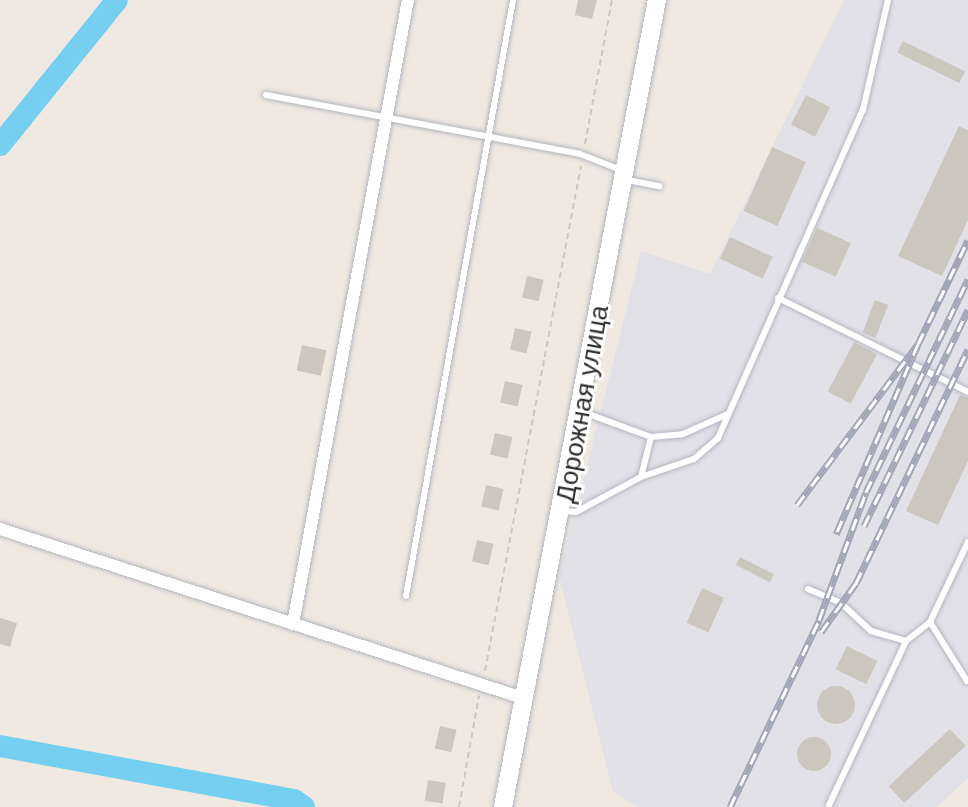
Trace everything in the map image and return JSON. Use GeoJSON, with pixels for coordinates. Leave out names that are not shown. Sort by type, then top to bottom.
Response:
{"type":"FeatureCollection","features":[{"type":"Feature","properties":{"kind":"street"},"geometry":{"type":"LineString","coordinates":[[293,624],[408,0]]}},
{"type":"Feature","properties":{"kind":"street","name":"Дорожная улица"},"geometry":{"type":"LineString","coordinates":[[503,807],[582,412],[657,0]]}},
{"type":"Feature","properties":{"kind":"street"},"geometry":{"type":"LineString","coordinates":[[0,529],[523,698]]}},
{"type":"Feature","properties":{"kind":"lane"},"geometry":{"type":"LineString","coordinates":[[406,596],[513,0]]}},
{"type":"Feature","properties":{"kind":"lane"},"geometry":{"type":"LineString","coordinates":[[563,511],[576,512],[641,477],[709,452],[863,110],[888,0]]}},
{"type":"Feature","properties":{"kind":"lane"},"geometry":{"type":"LineString","coordinates":[[266,95],[583,155],[624,175],[659,186]]}},
{"type":"Feature","properties":{"kind":"lane"},"geometry":{"type":"LineString","coordinates":[[778,298],[968,392]]}},
{"type":"Feature","properties":{"kind":"lane"},"geometry":{"type":"LineString","coordinates":[[582,412],[651,437],[683,434],[728,414]]}},
{"type":"Feature","properties":{"kind":"lane"},"geometry":{"type":"LineString","coordinates":[[641,477],[651,437]]}},
{"type":"Feature","properties":{"kind":"lane"},"geometry":{"type":"LineString","coordinates":[[829,805],[906,641],[930,622],[968,542]]}},
{"type":"Feature","properties":{"kind":"lane"},"geometry":{"type":"LineString","coordinates":[[808,589],[841,603],[871,631],[906,641]]}},
{"type":"Feature","properties":{"kind":"lane"},"geometry":{"type":"LineString","coordinates":[[930,622],[967,681]]}},
{"type":"Feature","properties":{"kind":"path"},"geometry":{"type":"LineString","coordinates":[[459,807],[612,0]]}},
{"type":"Feature","properties":{"kind":"shaded area"},"geometry":{"type":"Polygon","coordinates":[[[844,0],[968,0],[968,778],[937,807],[638,807],[613,792],[559,576],[641,251],[710,274],[844,0]]]}},
{"type":"Feature","properties":{"kind":"building"},"geometry":{"type":"Polygon","coordinates":[[[578,0],[597,0],[592,19],[575,15],[578,0]]]}},
{"type":"Feature","properties":{"kind":"building"},"geometry":{"type":"Polygon","coordinates":[[[903,41],[965,71],[959,83],[897,53],[903,41]]]}},
{"type":"Feature","properties":{"kind":"building"},"geometry":{"type":"Polygon","coordinates":[[[806,95],[830,107],[815,137],[791,124],[806,95]]]}},
{"type":"Feature","properties":{"kind":"building"},"geometry":{"type":"Polygon","coordinates":[[[959,126],[968,130],[968,220],[942,276],[898,256],[959,126]]]}},
{"type":"Feature","properties":{"kind":"building"},"geometry":{"type":"Polygon","coordinates":[[[772,147],[806,162],[777,226],[744,211],[772,147]]]}},
{"type":"Feature","properties":{"kind":"building"},"geometry":{"type":"Polygon","coordinates":[[[817,228],[851,243],[836,277],[802,262],[817,228]]]}},
{"type":"Feature","properties":{"kind":"building"},"geometry":{"type":"Polygon","coordinates":[[[730,237],[773,257],[762,279],[720,259],[730,237]]]}},
{"type":"Feature","properties":{"kind":"building"},"geometry":{"type":"Polygon","coordinates":[[[527,276],[544,280],[539,301],[522,297],[527,276]]]}},
{"type":"Feature","properties":{"kind":"building"},"geometry":{"type":"Polygon","coordinates":[[[875,300],[888,305],[876,338],[862,333],[875,300]]]}},
{"type":"Feature","properties":{"kind":"building"},"geometry":{"type":"Polygon","coordinates":[[[515,328],[532,332],[527,353],[510,349],[515,328]]]}},
{"type":"Feature","properties":{"kind":"building"},"geometry":{"type":"Polygon","coordinates":[[[854,342],[877,354],[851,404],[828,391],[854,342]]]}},
{"type":"Feature","properties":{"kind":"building"},"geometry":{"type":"Polygon","coordinates":[[[302,345],[326,350],[321,376],[297,370],[302,345]]]}},
{"type":"Feature","properties":{"kind":"building"},"geometry":{"type":"Polygon","coordinates":[[[505,381],[523,385],[518,406],[500,402],[505,381]]]}},
{"type":"Feature","properties":{"kind":"building"},"geometry":{"type":"Polygon","coordinates":[[[960,395],[968,398],[968,461],[938,525],[906,511],[960,395]]]}},
{"type":"Feature","properties":{"kind":"building"},"geometry":{"type":"Polygon","coordinates":[[[495,433],[513,437],[508,458],[490,454],[495,433]]]}},
{"type":"Feature","properties":{"kind":"building"},"geometry":{"type":"Polygon","coordinates":[[[486,485],[504,489],[499,510],[481,506],[486,485]]]}},
{"type":"Feature","properties":{"kind":"building"},"geometry":{"type":"Polygon","coordinates":[[[477,540],[494,544],[489,565],[472,561],[477,540]]]}},
{"type":"Feature","properties":{"kind":"building"},"geometry":{"type":"Polygon","coordinates":[[[740,557],[774,574],[770,582],[736,565],[740,557]]]}},
{"type":"Feature","properties":{"kind":"building"},"geometry":{"type":"Polygon","coordinates":[[[702,588],[724,598],[708,632],[687,623],[702,588]]]}},
{"type":"Feature","properties":{"kind":"building"},"geometry":{"type":"Polygon","coordinates":[[[0,618],[17,623],[10,647],[0,644],[0,618]]]}},
{"type":"Feature","properties":{"kind":"building"},"geometry":{"type":"Polygon","coordinates":[[[847,646],[878,661],[866,684],[836,669],[847,646]]]}},
{"type":"Feature","properties":{"kind":"building"},"geometry":{"type":"Polygon","coordinates":[[[836,686],[849,692],[855,705],[849,718],[836,724],[823,718],[817,705],[823,692],[836,686]]]}},
{"type":"Feature","properties":{"kind":"building"},"geometry":{"type":"Polygon","coordinates":[[[440,726],[457,730],[451,752],[435,748],[440,726]]]}},
{"type":"Feature","properties":{"kind":"building"},"geometry":{"type":"Polygon","coordinates":[[[950,729],[966,746],[904,803],[889,786],[950,729]]]}},
{"type":"Feature","properties":{"kind":"building"},"geometry":{"type":"Polygon","coordinates":[[[814,737],[826,742],[831,754],[826,766],[814,771],[802,766],[797,754],[802,742],[814,737]]]}},
{"type":"Feature","properties":{"kind":"building"},"geometry":{"type":"Polygon","coordinates":[[[428,780],[446,783],[442,804],[425,801],[428,780]]]}},
{"type":"Feature","properties":{"kind":"waterway"},"geometry":{"type":"LineString","coordinates":[[0,145],[117,0]]}},
{"type":"Feature","properties":{"kind":"waterway"},"geometry":{"type":"LineString","coordinates":[[0,746],[294,800],[304,807]]}},
{"type":"Feature","properties":{"kind":"railway"},"geometry":{"type":"LineString","coordinates":[[918,344],[968,240]]}},
{"type":"Feature","properties":{"kind":"railway"},"geometry":{"type":"LineString","coordinates":[[730,807],[819,620],[866,492],[968,279]]}},
{"type":"Feature","properties":{"kind":"railway"},"geometry":{"type":"LineString","coordinates":[[864,526],[968,310]]}},
{"type":"Feature","properties":{"kind":"railway"},"geometry":{"type":"LineString","coordinates":[[797,505],[918,344],[836,534]]}},
{"type":"Feature","properties":{"kind":"railway"},"geometry":{"type":"LineString","coordinates":[[821,632],[856,583],[968,349]]}}]}
